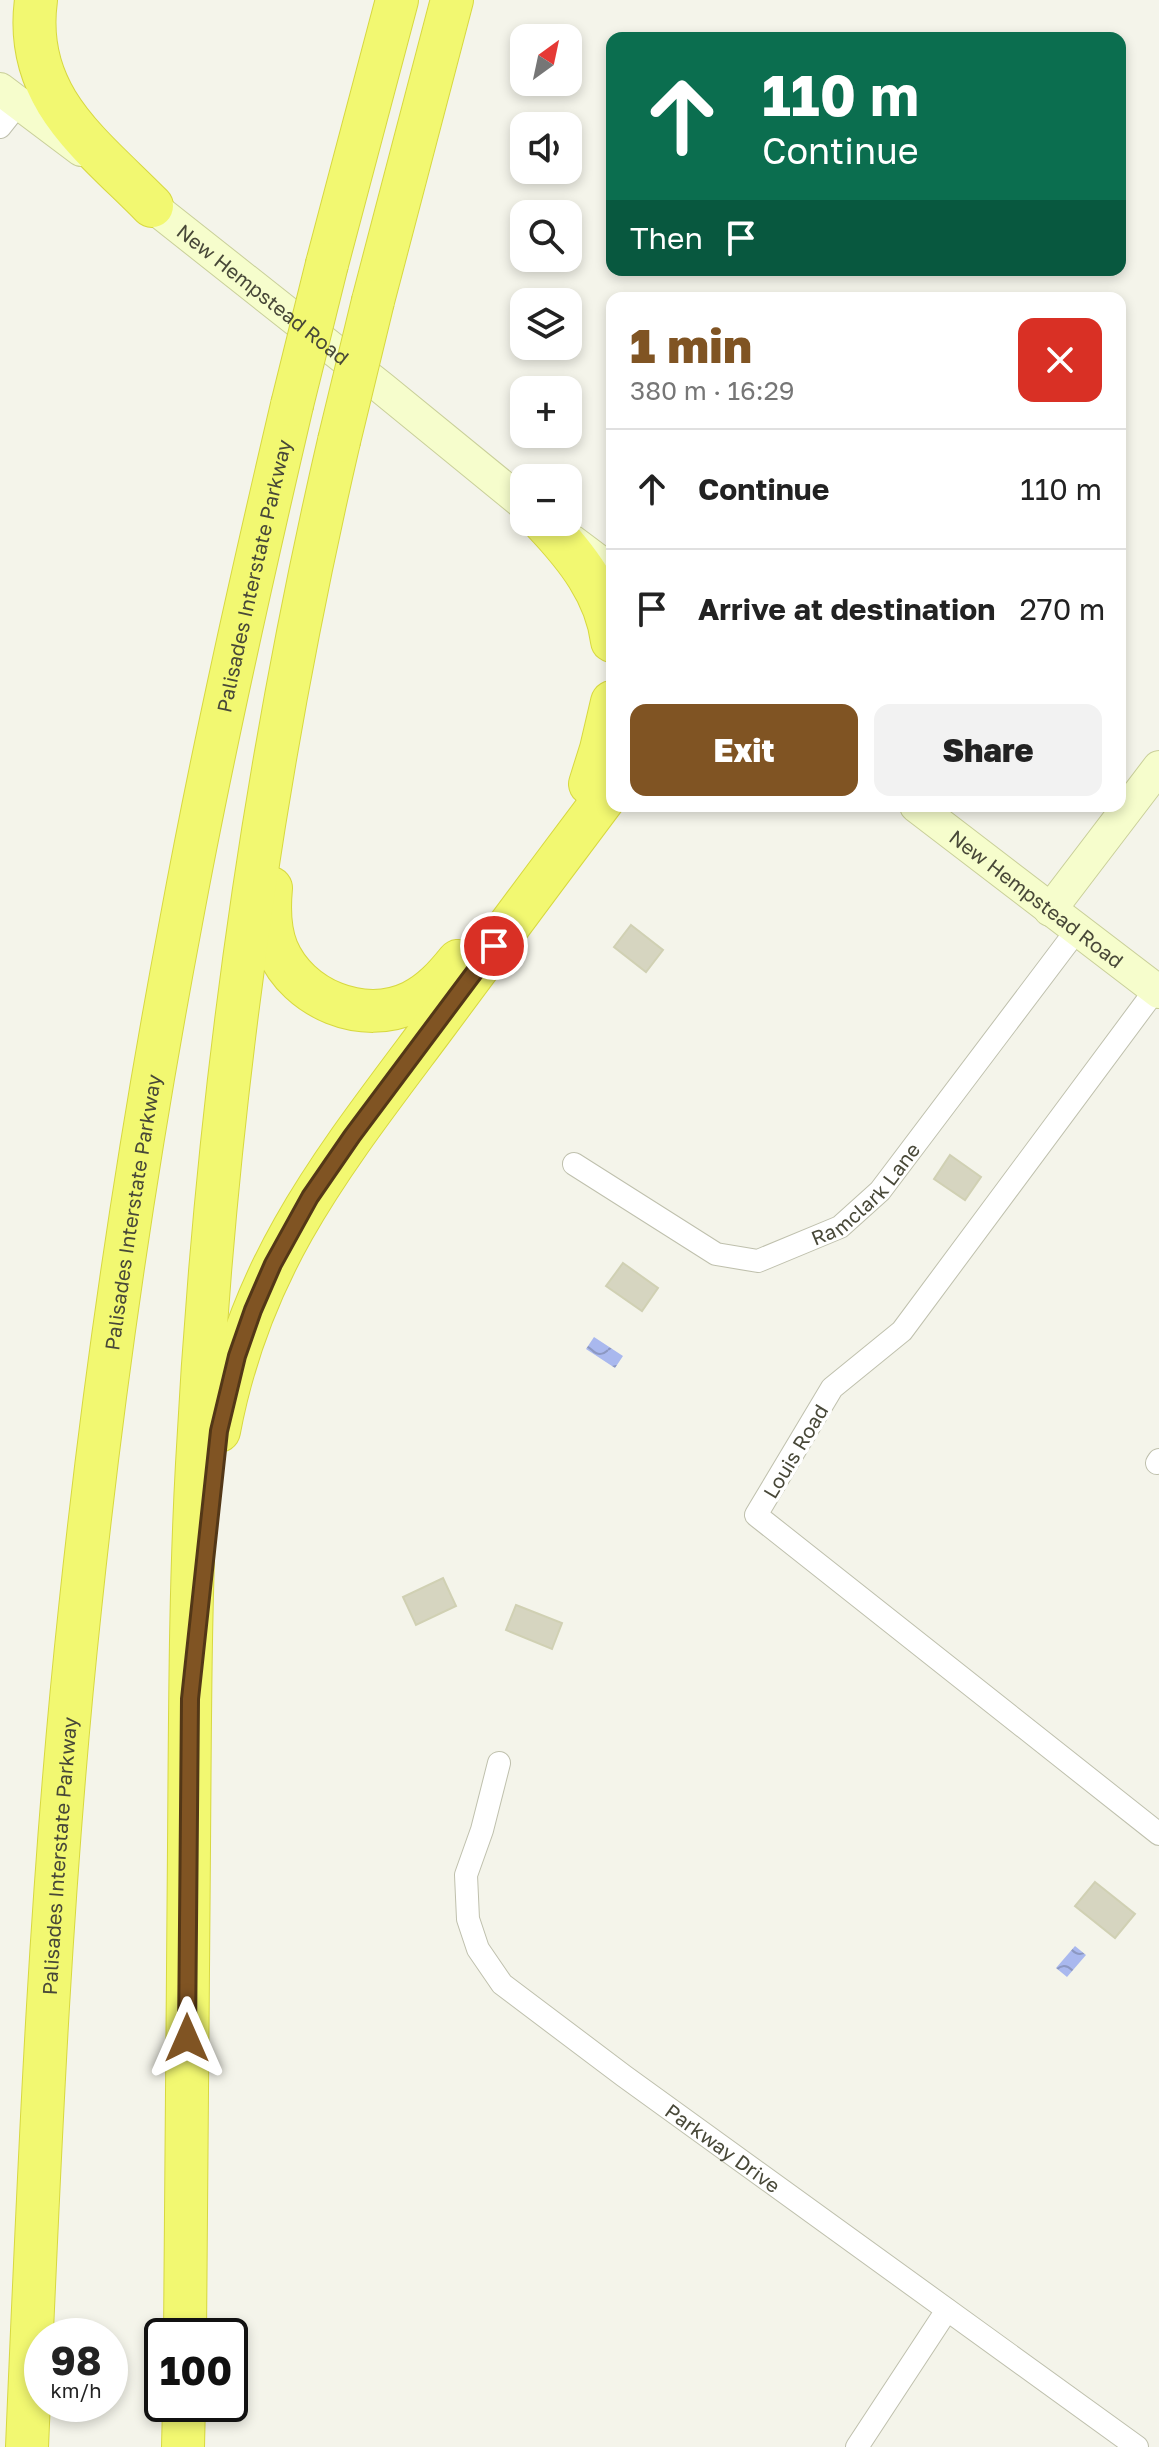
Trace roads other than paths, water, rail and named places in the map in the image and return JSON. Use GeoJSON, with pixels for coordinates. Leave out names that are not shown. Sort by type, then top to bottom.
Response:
{"type":"FeatureCollection","features":[{"type":"Feature","properties":{"kind":"highway"},"geometry":{"type":"LineString","coordinates":[[36,0],[34,27],[46,86],[85,139],[152,206]]}},
{"type":"Feature","properties":{"kind":"highway"},"geometry":{"type":"LineString","coordinates":[[342,204],[386,0]]}},
{"type":"Feature","properties":{"kind":"highway","name":"Palisades Interstate Parkway"},"geometry":{"type":"LineString","coordinates":[[27,2447],[43,2071],[59,1837],[80,1609],[107,1377],[139,1164],[181,920],[230,676],[292,405],[397,0]]}},
{"type":"Feature","properties":{"kind":"highway"},"geometry":{"type":"LineString","coordinates":[[185,2318],[190,1699],[197,1467],[221,1159],[248,930],[300,627],[339,441],[452,0]]}},
{"type":"Feature","properties":{"kind":"highway"},"geometry":{"type":"LineString","coordinates":[[557,536],[596,590],[606,615]]}},
{"type":"Feature","properties":{"kind":"highway"},"geometry":{"type":"LineString","coordinates":[[300,627],[270,914],[273,938],[282,958],[297,978],[315,994],[341,1006],[383,1010],[410,1003],[435,987],[605,776]]}},
{"type":"Feature","properties":{"kind":"highway"},"geometry":{"type":"LineString","coordinates":[[190,1699],[219,1431],[237,1356],[268,1275],[297,1219],[337,1157],[605,776],[601,749],[606,728]]}},
{"type":"Feature","properties":{"kind":"highway"},"geometry":{"type":"LineString","coordinates":[[183,2447],[184,2422]]}},
{"type":"Feature","properties":{"kind":"street","name":"New Hempstead Road"},"geometry":{"type":"LineString","coordinates":[[6,106],[152,206],[510,493]]}},
{"type":"Feature","properties":{"kind":"street"},"geometry":{"type":"LineString","coordinates":[[564,536],[606,567]]}},
{"type":"Feature","properties":{"kind":"street"},"geometry":{"type":"LineString","coordinates":[[1126,810],[1159,767]]}},
{"type":"Feature","properties":{"kind":"street","name":"New Hempstead Road"},"geometry":{"type":"LineString","coordinates":[[924,812],[1157,990]]}},
{"type":"Feature","properties":{"kind":"street"},"geometry":{"type":"LineString","coordinates":[[1050,910],[1125,812]]}},
{"type":"Feature","properties":{"kind":"street","name":"Ramclark Lane"},"geometry":{"type":"LineString","coordinates":[[574,1164],[716,1254],[758,1261],[840,1227],[880,1191],[1077,930]]}},
{"type":"Feature","properties":{"kind":"street","name":"Louis Road"},"geometry":{"type":"LineString","coordinates":[[1157,990],[902,1331],[832,1388],[756,1515],[1159,1834]]}},
{"type":"Feature","properties":{"kind":"street","name":"Parkway Drive"},"geometry":{"type":"LineString","coordinates":[[499,1763],[482,1830],[466,1875],[468,1919],[478,1949],[502,1984],[624,2076],[1137,2447]]}},
{"type":"Feature","properties":{"kind":"street"},"geometry":{"type":"LineString","coordinates":[[857,2447],[947,2310]]}},
{"type":"Feature","properties":{"kind":"water"},"geometry":{"type":"Polygon","coordinates":[[[594,1337],[623,1356],[615,1368],[586,1349],[594,1337]]]}},
{"type":"Feature","properties":{"kind":"water"},"geometry":{"type":"Polygon","coordinates":[[[1075,1946],[1086,1955],[1067,1977],[1056,1968],[1075,1946]]]}}]}
